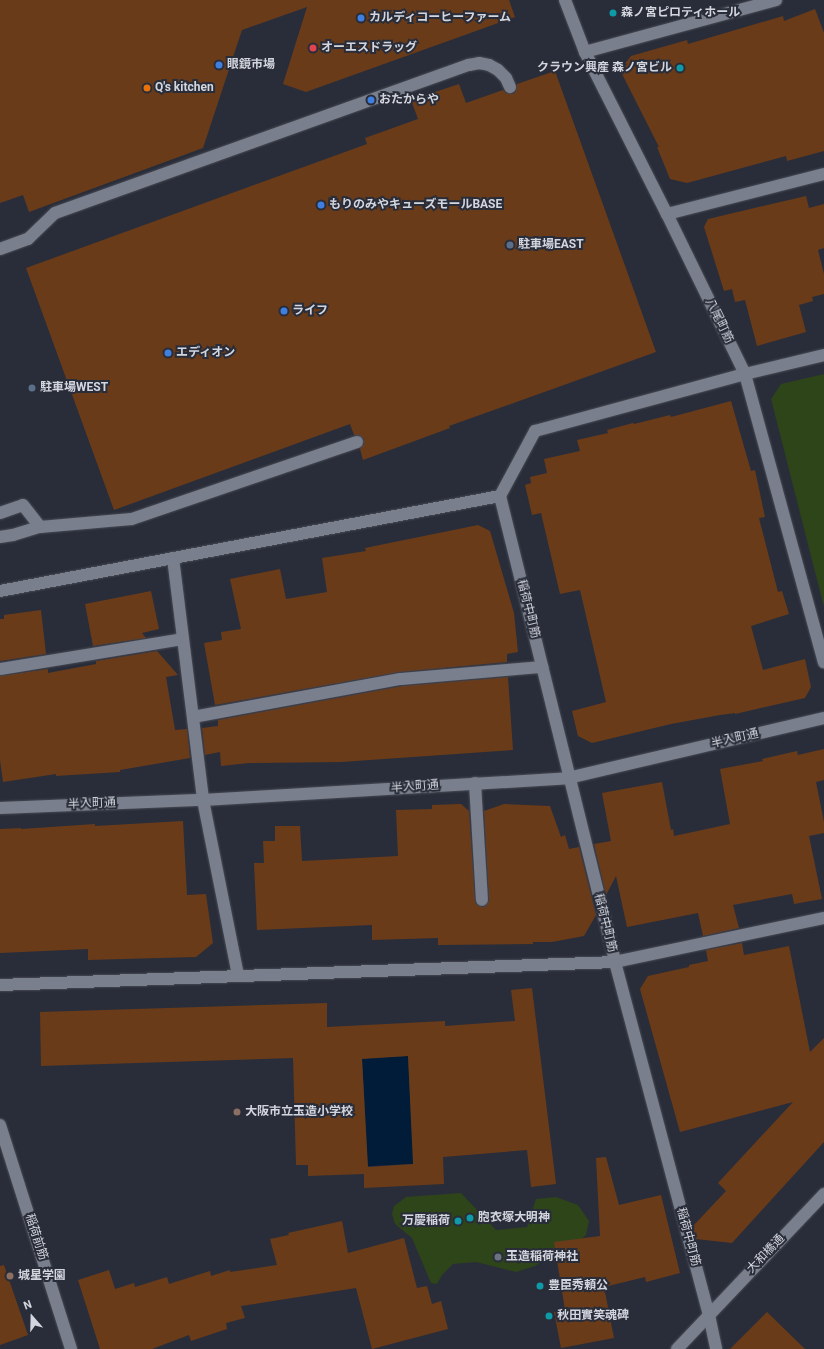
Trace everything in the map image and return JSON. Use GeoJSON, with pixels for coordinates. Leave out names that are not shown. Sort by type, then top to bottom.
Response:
{"type":"FeatureCollection","features":[{"type":"Feature","properties":{"kind":"street","name":"八尾町筋"},"geometry":{"type":"LineString","coordinates":[[565,0],[585,52],[667,214],[745,374],[824,662]]}},
{"type":"Feature","properties":{"kind":"street"},"geometry":{"type":"LineString","coordinates":[[585,52],[776,0]]}},
{"type":"Feature","properties":{"kind":"street"},"geometry":{"type":"LineString","coordinates":[[0,249],[28,239],[55,213],[469,64],[479,63],[489,65],[498,70],[506,78],[510,87]]}},
{"type":"Feature","properties":{"kind":"street"},"geometry":{"type":"LineString","coordinates":[[667,214],[824,174]]}},
{"type":"Feature","properties":{"kind":"street"},"geometry":{"type":"LineString","coordinates":[[0,591],[500,496],[535,431],[745,374],[824,355]]}},
{"type":"Feature","properties":{"kind":"street"},"geometry":{"type":"LineString","coordinates":[[0,537],[13,535],[40,527],[132,519],[357,442]]}},
{"type":"Feature","properties":{"kind":"street","name":"稲荷中町筋"},"geometry":{"type":"LineString","coordinates":[[500,496],[568,778],[615,962],[709,1315],[716,1349]]}},
{"type":"Feature","properties":{"kind":"street"},"geometry":{"type":"LineString","coordinates":[[0,512],[23,504],[40,527]]}},
{"type":"Feature","properties":{"kind":"street"},"geometry":{"type":"LineString","coordinates":[[173,558],[203,800],[238,975]]}},
{"type":"Feature","properties":{"kind":"street"},"geometry":{"type":"LineString","coordinates":[[0,669],[183,639]]}},
{"type":"Feature","properties":{"kind":"street"},"geometry":{"type":"LineString","coordinates":[[192,717],[401,679],[542,667]]}},
{"type":"Feature","properties":{"kind":"street","name":"半入町通"},"geometry":{"type":"LineString","coordinates":[[0,808],[203,800],[568,778],[824,718]]}},
{"type":"Feature","properties":{"kind":"street"},"geometry":{"type":"LineString","coordinates":[[475,783],[482,900]]}},
{"type":"Feature","properties":{"kind":"street"},"geometry":{"type":"LineString","coordinates":[[0,985],[615,962],[824,918]]}},
{"type":"Feature","properties":{"kind":"street","name":"稲荷前筋"},"geometry":{"type":"LineString","coordinates":[[0,1125],[71,1349]]}},
{"type":"Feature","properties":{"kind":"street","name":"大和橋通"},"geometry":{"type":"LineString","coordinates":[[677,1349],[824,1194]]}},
{"type":"Feature","properties":{"kind":"green space"},"geometry":{"type":"Polygon","coordinates":[[[824,374],[824,607],[771,399],[781,384],[824,374]]]}},
{"type":"Feature","properties":{"kind":"green space"},"geometry":{"type":"Polygon","coordinates":[[[461,1193],[496,1230],[527,1227],[536,1199],[556,1197],[578,1205],[589,1221],[586,1235],[578,1242],[561,1247],[535,1266],[516,1272],[476,1262],[453,1264],[442,1275],[437,1284],[431,1283],[412,1238],[395,1224],[392,1214],[394,1206],[406,1197],[461,1193]]]}},
{"type":"Feature","properties":{"kind":"water"},"geometry":{"type":"Polygon","coordinates":[[[408,1056],[414,1164],[368,1166],[362,1058],[408,1056]]]}},
{"type":"Feature","properties":{"kind":"building"},"geometry":{"type":"Polygon","coordinates":[[[0,0],[509,0],[515,17],[306,92],[283,84],[307,7],[242,30],[203,148],[29,212],[23,195],[0,203],[0,0]]]}},
{"type":"Feature","properties":{"kind":"building"},"geometry":{"type":"Polygon","coordinates":[[[815,9],[824,33],[824,151],[787,161],[786,156],[687,183],[670,179],[657,147],[659,147],[620,70],[631,56],[687,40],[688,44],[783,16],[784,21],[815,9]]]}},
{"type":"Feature","properties":{"kind":"building"},"geometry":{"type":"Polygon","coordinates":[[[555,71],[656,352],[449,426],[450,428],[363,460],[360,449],[364,444],[364,439],[359,435],[354,435],[350,424],[114,510],[26,268],[367,144],[365,138],[418,119],[411,100],[459,84],[466,103],[503,90],[506,93],[513,94],[516,91],[517,84],[555,71]]]}},
{"type":"Feature","properties":{"kind":"building"},"geometry":{"type":"Polygon","coordinates":[[[806,196],[809,208],[824,204],[824,248],[818,250],[824,274],[824,294],[812,297],[813,301],[799,305],[806,332],[757,346],[745,300],[735,302],[732,289],[724,291],[704,227],[708,219],[806,196]]]}},
{"type":"Feature","properties":{"kind":"building"},"geometry":{"type":"Polygon","coordinates":[[[731,401],[751,471],[755,470],[765,517],[759,518],[778,592],[782,591],[789,614],[751,626],[763,670],[805,659],[811,687],[805,698],[735,714],[720,715],[671,724],[592,743],[578,736],[572,711],[606,702],[580,590],[560,594],[541,513],[532,515],[525,485],[531,483],[530,477],[547,473],[544,459],[580,451],[577,440],[608,433],[607,430],[633,423],[670,415],[671,417],[731,401]]]}},
{"type":"Feature","properties":{"kind":"building"},"geometry":{"type":"Polygon","coordinates":[[[478,525],[490,531],[514,613],[518,652],[507,654],[507,662],[400,672],[215,705],[204,643],[222,640],[221,632],[241,629],[230,579],[280,569],[286,599],[327,592],[322,558],[366,551],[365,548],[478,525]]]}},
{"type":"Feature","properties":{"kind":"building"},"geometry":{"type":"Polygon","coordinates":[[[151,591],[159,629],[142,633],[146,638],[93,646],[85,604],[151,591]]]}},
{"type":"Feature","properties":{"kind":"building"},"geometry":{"type":"Polygon","coordinates":[[[41,610],[46,654],[0,661],[0,619],[4,619],[4,615],[41,610]]]}},
{"type":"Feature","properties":{"kind":"building"},"geometry":{"type":"Polygon","coordinates":[[[157,651],[178,675],[166,677],[175,730],[187,729],[190,758],[120,770],[120,772],[56,776],[56,774],[3,782],[0,760],[0,676],[48,669],[48,673],[96,664],[96,661],[157,651]]]}},
{"type":"Feature","properties":{"kind":"building"},"geometry":{"type":"Polygon","coordinates":[[[508,677],[513,750],[341,762],[249,763],[221,766],[220,752],[205,755],[202,728],[218,726],[218,720],[402,686],[508,677]]]}},
{"type":"Feature","properties":{"kind":"building"},"geometry":{"type":"Polygon","coordinates":[[[824,749],[824,780],[816,782],[824,822],[824,833],[809,836],[822,899],[794,904],[792,894],[733,905],[739,928],[703,936],[698,913],[627,927],[616,876],[606,895],[594,844],[611,841],[602,793],[662,782],[671,830],[673,829],[674,836],[730,824],[720,769],[763,761],[762,759],[797,751],[798,755],[824,749]]]}},
{"type":"Feature","properties":{"kind":"building"},"geometry":{"type":"Polygon","coordinates":[[[461,804],[469,811],[475,900],[476,904],[482,907],[486,906],[489,900],[484,811],[504,804],[550,806],[561,837],[565,835],[569,849],[579,847],[596,915],[584,936],[552,942],[533,942],[533,944],[438,945],[438,938],[372,940],[372,925],[257,930],[254,863],[264,863],[263,841],[275,841],[275,826],[300,826],[302,861],[398,856],[396,810],[432,809],[432,805],[461,804]]]}},
{"type":"Feature","properties":{"kind":"building"},"geometry":{"type":"Polygon","coordinates":[[[183,821],[187,895],[206,894],[213,943],[196,957],[88,960],[88,949],[0,953],[0,829],[183,821]]]}},
{"type":"Feature","properties":{"kind":"building"},"geometry":{"type":"Polygon","coordinates":[[[742,943],[744,955],[789,946],[810,1052],[824,1038],[824,1142],[732,1243],[696,1239],[693,1226],[726,1191],[718,1183],[793,1102],[680,1132],[640,989],[648,976],[689,967],[689,965],[708,961],[706,950],[742,943]]]}},
{"type":"Feature","properties":{"kind":"building"},"geometry":{"type":"Polygon","coordinates":[[[532,988],[556,1184],[531,1187],[527,1150],[443,1157],[444,1184],[364,1188],[364,1174],[308,1176],[308,1165],[296,1165],[293,1058],[41,1066],[40,1012],[327,1003],[327,1027],[445,1021],[445,1026],[515,1021],[511,990],[532,988]],[[408,1056],[362,1059],[368,1167],[413,1164],[408,1056]]]}},
{"type":"Feature","properties":{"kind":"building"},"geometry":{"type":"Polygon","coordinates":[[[606,1157],[619,1205],[661,1195],[680,1273],[646,1282],[645,1277],[604,1287],[614,1338],[561,1348],[554,1312],[565,1310],[554,1242],[600,1236],[596,1158],[606,1157]]]}},
{"type":"Feature","properties":{"kind":"building"},"geometry":{"type":"Polygon","coordinates":[[[342,1221],[348,1253],[404,1238],[417,1288],[427,1286],[432,1304],[441,1301],[448,1329],[372,1349],[356,1288],[241,1306],[245,1318],[226,1323],[227,1329],[191,1341],[189,1335],[152,1349],[100,1349],[78,1280],[109,1270],[115,1289],[134,1283],[135,1287],[167,1277],[169,1284],[210,1271],[211,1276],[230,1270],[230,1272],[277,1265],[270,1239],[289,1235],[288,1233],[342,1221]]]}},
{"type":"Feature","properties":{"kind":"building"},"geometry":{"type":"Polygon","coordinates":[[[4,1265],[28,1335],[0,1345],[0,1266],[4,1265]]]}},
{"type":"Feature","properties":{"kind":"building"},"geometry":{"type":"Polygon","coordinates":[[[767,1312],[805,1349],[730,1349],[767,1312]]]}},
{"type":"Feature","properties":{"kind":"place","name":"森ノ宮ピロティホール"},"geometry":{"type":"Point","coordinates":[613,13]}},
{"type":"Feature","properties":{"kind":"place","name":"カルディコーヒーファーム"},"geometry":{"type":"Point","coordinates":[361,18]}},
{"type":"Feature","properties":{"kind":"place","name":"オーエスドラッグ"},"geometry":{"type":"Point","coordinates":[313,48]}},
{"type":"Feature","properties":{"kind":"place","name":"眼鏡市場"},"geometry":{"type":"Point","coordinates":[219,65]}},
{"type":"Feature","properties":{"kind":"place","name":"クラウン興産 森ノ宮ビル"},"geometry":{"type":"Point","coordinates":[680,68]}},
{"type":"Feature","properties":{"kind":"place","name":"Q's kitchen"},"geometry":{"type":"Point","coordinates":[147,88]}},
{"type":"Feature","properties":{"kind":"place","name":"おたからや"},"geometry":{"type":"Point","coordinates":[371,100]}},
{"type":"Feature","properties":{"kind":"place","name":"もりのみやキューズモールBASE"},"geometry":{"type":"Point","coordinates":[321,205]}},
{"type":"Feature","properties":{"kind":"place","name":"駐車場EAST"},"geometry":{"type":"Point","coordinates":[510,245]}},
{"type":"Feature","properties":{"kind":"place","name":"ライフ"},"geometry":{"type":"Point","coordinates":[284,311]}},
{"type":"Feature","properties":{"kind":"place","name":"エディオン"},"geometry":{"type":"Point","coordinates":[168,353]}},
{"type":"Feature","properties":{"kind":"place","name":"駐車場WEST"},"geometry":{"type":"Point","coordinates":[32,388]}},
{"type":"Feature","properties":{"kind":"place","name":"大阪市立玉造小学校"},"geometry":{"type":"Point","coordinates":[237,1112]}},
{"type":"Feature","properties":{"kind":"place","name":"胞衣塚大明神"},"geometry":{"type":"Point","coordinates":[470,1218]}},
{"type":"Feature","properties":{"kind":"place","name":"万慶稲荷"},"geometry":{"type":"Point","coordinates":[458,1221]}},
{"type":"Feature","properties":{"kind":"place","name":"玉造稲荷神社"},"geometry":{"type":"Point","coordinates":[498,1257]}},
{"type":"Feature","properties":{"kind":"place","name":"城星学園"},"geometry":{"type":"Point","coordinates":[10,1276]}},
{"type":"Feature","properties":{"kind":"place","name":"豊臣秀頼公"},"geometry":{"type":"Point","coordinates":[540,1286]}},
{"type":"Feature","properties":{"kind":"place","name":"秋田實笑魂碑"},"geometry":{"type":"Point","coordinates":[549,1316]}}]}
